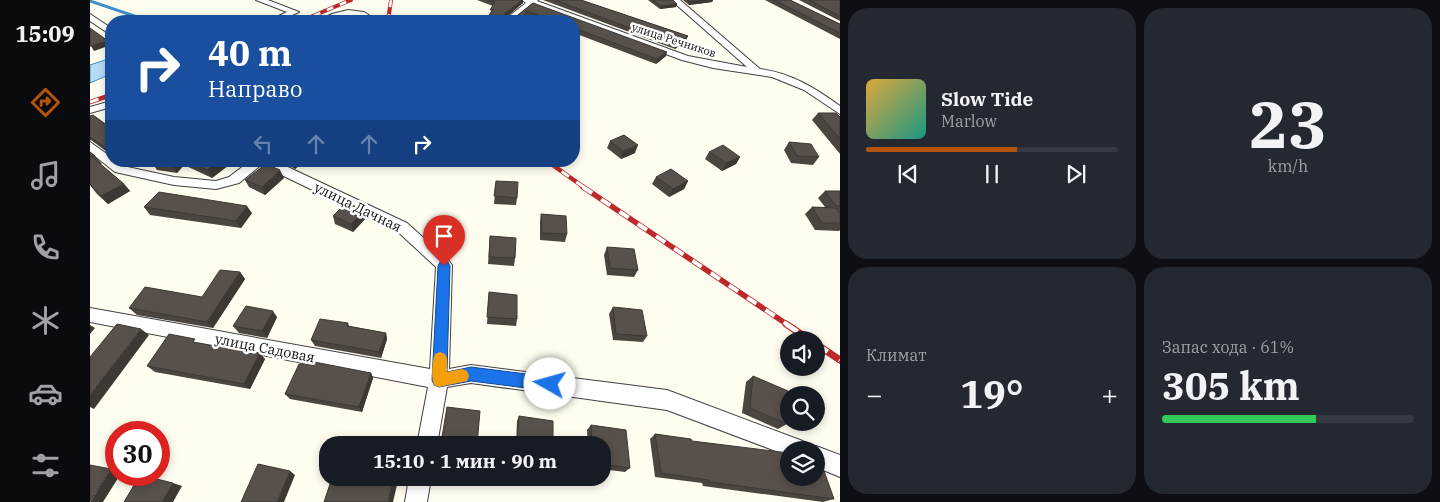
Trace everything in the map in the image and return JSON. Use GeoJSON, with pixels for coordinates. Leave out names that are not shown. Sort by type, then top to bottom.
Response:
{"type":"FeatureCollection","features":[{"type":"Feature","properties":{"kind":"street"},"geometry":{"type":"LineString","coordinates":[[260,0],[295,12],[287,15]]}},
{"type":"Feature","properties":{"kind":"street"},"geometry":{"type":"LineString","coordinates":[[675,0],[756,70]]}},
{"type":"Feature","properties":{"kind":"street"},"geometry":{"type":"LineString","coordinates":[[514,15],[530,1]]}},
{"type":"Feature","properties":{"kind":"street","name":"улица Речников"},"geometry":{"type":"LineString","coordinates":[[530,1],[568,15]]}},
{"type":"Feature","properties":{"kind":"street"},"geometry":{"type":"LineString","coordinates":[[336,15],[347,12],[360,15]]}},
{"type":"Feature","properties":{"kind":"street"},"geometry":{"type":"LineString","coordinates":[[90,17],[105,28]]}},
{"type":"Feature","properties":{"kind":"street","name":"улица Речников"},"geometry":{"type":"LineString","coordinates":[[580,19],[685,58],[713,65],[756,70],[796,82],[840,111]]}},
{"type":"Feature","properties":{"kind":"street"},"geometry":{"type":"LineString","coordinates":[[90,110],[105,106]]}},
{"type":"Feature","properties":{"kind":"street"},"geometry":{"type":"LineString","coordinates":[[90,146],[105,158]]}},
{"type":"Feature","properties":{"kind":"street"},"geometry":{"type":"LineString","coordinates":[[116,167],[174,181],[216,186],[234,180],[250,167]]}},
{"type":"Feature","properties":{"kind":"street","name":"улица Дачная"},"geometry":{"type":"LineString","coordinates":[[277,167],[402,227],[444,266],[439,380]]}},
{"type":"Feature","properties":{"kind":"street","name":"улица Садовая"},"geometry":{"type":"LineString","coordinates":[[90,315],[439,380],[471,374],[667,400],[780,442]]}},
{"type":"Feature","properties":{"kind":"street"},"geometry":{"type":"LineString","coordinates":[[429,436],[439,380]]}},
{"type":"Feature","properties":{"kind":"street"},"geometry":{"type":"LineString","coordinates":[[825,460],[840,466]]}},
{"type":"Feature","properties":{"kind":"street"},"geometry":{"type":"LineString","coordinates":[[416,502],[419,486]]}},
{"type":"Feature","properties":{"kind":"water"},"geometry":{"type":"Polygon","coordinates":[[[105,60],[105,77],[90,83],[90,65],[105,60]]]}},
{"type":"Feature","properties":{"kind":"building"},"geometry":{"type":"Polygon","coordinates":[[[488,0],[522,0],[503,15],[489,15],[494,9],[490,10],[495,2],[488,0]]]}},
{"type":"Feature","properties":{"kind":"building"},"geometry":{"type":"Polygon","coordinates":[[[555,0],[581,0],[688,36],[676,45],[555,0]]]}},
{"type":"Feature","properties":{"kind":"building"},"geometry":{"type":"Polygon","coordinates":[[[653,0],[673,0],[677,4],[661,6],[653,0]]]}},
{"type":"Feature","properties":{"kind":"building"},"geometry":{"type":"Polygon","coordinates":[[[688,0],[706,0],[690,2],[688,0]]]}},
{"type":"Feature","properties":{"kind":"building"},"geometry":{"type":"Polygon","coordinates":[[[774,0],[790,0],[840,24],[840,33],[774,0]]]}},
{"type":"Feature","properties":{"kind":"building"},"geometry":{"type":"Polygon","coordinates":[[[809,0],[840,0],[840,16],[809,0]]]}},
{"type":"Feature","properties":{"kind":"building"},"geometry":{"type":"Polygon","coordinates":[[[533,3],[566,15],[538,15],[527,11],[525,15],[518,15],[533,3]]]}},
{"type":"Feature","properties":{"kind":"building"},"geometry":{"type":"Polygon","coordinates":[[[580,20],[667,52],[657,59],[580,30],[580,20]]]}},
{"type":"Feature","properties":{"kind":"building"},"geometry":{"type":"Polygon","coordinates":[[[90,28],[105,39],[105,42],[90,46],[90,28]]]}},
{"type":"Feature","properties":{"kind":"building"},"geometry":{"type":"Polygon","coordinates":[[[818,113],[836,113],[840,117],[840,139],[818,113]]]}},
{"type":"Feature","properties":{"kind":"building"},"geometry":{"type":"Polygon","coordinates":[[[93,115],[105,124],[105,147],[90,137],[90,116],[93,115]]]}},
{"type":"Feature","properties":{"kind":"building"},"geometry":{"type":"Polygon","coordinates":[[[624,135],[638,145],[623,151],[610,141],[624,135]]]}},
{"type":"Feature","properties":{"kind":"building"},"geometry":{"type":"Polygon","coordinates":[[[789,142],[811,144],[819,157],[797,156],[789,142]]]}},
{"type":"Feature","properties":{"kind":"building"},"geometry":{"type":"Polygon","coordinates":[[[723,145],[740,157],[726,163],[709,152],[723,145]]]}},
{"type":"Feature","properties":{"kind":"building"},"geometry":{"type":"Polygon","coordinates":[[[90,152],[95,156],[91,156],[124,184],[101,196],[90,184],[90,152]]]}},
{"type":"Feature","properties":{"kind":"building"},"geometry":{"type":"Polygon","coordinates":[[[201,167],[211,167],[207,170],[201,167]]]}},
{"type":"Feature","properties":{"kind":"building"},"geometry":{"type":"Polygon","coordinates":[[[262,167],[273,167],[280,170],[262,187],[245,180],[262,167]]]}},
{"type":"Feature","properties":{"kind":"building"},"geometry":{"type":"Polygon","coordinates":[[[671,169],[688,181],[673,189],[656,177],[671,169]]]}},
{"type":"Feature","properties":{"kind":"building"},"geometry":{"type":"Polygon","coordinates":[[[496,181],[518,182],[517,198],[494,196],[496,181]]]}},
{"type":"Feature","properties":{"kind":"building"},"geometry":{"type":"Polygon","coordinates":[[[825,191],[840,191],[840,206],[836,206],[825,191]]]}},
{"type":"Feature","properties":{"kind":"building"},"geometry":{"type":"Polygon","coordinates":[[[159,192],[247,206],[236,221],[144,207],[159,192]]]}},
{"type":"Feature","properties":{"kind":"building"},"geometry":{"type":"Polygon","coordinates":[[[347,202],[364,211],[351,224],[333,216],[347,202]]]}},
{"type":"Feature","properties":{"kind":"building"},"geometry":{"type":"Polygon","coordinates":[[[812,207],[836,208],[840,214],[840,223],[822,223],[812,207]]]}},
{"type":"Feature","properties":{"kind":"building"},"geometry":{"type":"Polygon","coordinates":[[[541,214],[566,216],[567,234],[542,233],[541,214]]]}},
{"type":"Feature","properties":{"kind":"building"},"geometry":{"type":"Polygon","coordinates":[[[490,236],[516,238],[515,258],[489,257],[490,236]]]}},
{"type":"Feature","properties":{"kind":"building"},"geometry":{"type":"Polygon","coordinates":[[[607,247],[634,249],[638,270],[610,268],[607,247]]]}},
{"type":"Feature","properties":{"kind":"building"},"geometry":{"type":"Polygon","coordinates":[[[220,270],[240,272],[207,322],[129,308],[145,287],[202,297],[220,270]]]}},
{"type":"Feature","properties":{"kind":"building"},"geometry":{"type":"Polygon","coordinates":[[[489,292],[517,295],[517,319],[487,317],[489,292]]]}},
{"type":"Feature","properties":{"kind":"building"},"geometry":{"type":"Polygon","coordinates":[[[246,306],[273,311],[262,331],[233,326],[246,306]]]}},
{"type":"Feature","properties":{"kind":"building"},"geometry":{"type":"Polygon","coordinates":[[[613,307],[642,310],[647,336],[616,334],[613,307]]]}},
{"type":"Feature","properties":{"kind":"building"},"geometry":{"type":"Polygon","coordinates":[[[320,319],[348,323],[347,326],[386,333],[379,352],[311,340],[320,319]]]}},
{"type":"Feature","properties":{"kind":"building"},"geometry":{"type":"Polygon","coordinates":[[[117,324],[141,329],[90,395],[90,357],[117,324]]]}},
{"type":"Feature","properties":{"kind":"building"},"geometry":{"type":"Polygon","coordinates":[[[169,334],[195,339],[193,342],[221,347],[223,344],[260,353],[244,384],[147,366],[169,334]]]}},
{"type":"Feature","properties":{"kind":"building"},"geometry":{"type":"Polygon","coordinates":[[[304,360],[371,373],[359,407],[285,394],[299,364],[302,364],[304,360]]]}},
{"type":"Feature","properties":{"kind":"building"},"geometry":{"type":"Polygon","coordinates":[[[753,376],[780,388],[780,421],[750,408],[753,376]]]}},
{"type":"Feature","properties":{"kind":"building"},"geometry":{"type":"Polygon","coordinates":[[[447,407],[480,411],[478,436],[442,436],[447,407]]]}},
{"type":"Feature","properties":{"kind":"building"},"geometry":{"type":"Polygon","coordinates":[[[519,416],[553,421],[553,436],[518,436],[519,416]]]}},
{"type":"Feature","properties":{"kind":"building"},"geometry":{"type":"Polygon","coordinates":[[[591,425],[626,430],[630,468],[611,465],[611,436],[592,436],[591,425]]]}},
{"type":"Feature","properties":{"kind":"building"},"geometry":{"type":"Polygon","coordinates":[[[655,434],[691,439],[692,441],[780,452],[780,486],[825,486],[825,474],[834,499],[710,482],[709,480],[661,473],[655,434]]]}},
{"type":"Feature","properties":{"kind":"building"},"geometry":{"type":"Polygon","coordinates":[[[258,464],[290,471],[277,502],[241,502],[258,464]]]}},
{"type":"Feature","properties":{"kind":"building"},"geometry":{"type":"Polygon","coordinates":[[[90,465],[105,468],[105,478],[90,501],[90,465]]]}},
{"type":"Feature","properties":{"kind":"building"},"geometry":{"type":"Polygon","coordinates":[[[170,482],[173,483],[162,502],[124,502],[133,486],[170,486],[170,482]]]}},
{"type":"Feature","properties":{"kind":"building"},"geometry":{"type":"Polygon","coordinates":[[[329,486],[392,486],[388,502],[324,502],[329,486]]]}},
{"type":"Feature","properties":{"kind":"waterway"},"geometry":{"type":"LineString","coordinates":[[90,1],[131,15]]}},
{"type":"Feature","properties":{"kind":"railway"},"geometry":{"type":"LineString","coordinates":[[315,15],[351,0]]}},
{"type":"Feature","properties":{"kind":"railway"},"geometry":{"type":"LineString","coordinates":[[389,15],[391,0]]}},
{"type":"Feature","properties":{"kind":"railway"},"geometry":{"type":"LineString","coordinates":[[90,102],[105,97]]}},
{"type":"Feature","properties":{"kind":"railway"},"geometry":{"type":"LineString","coordinates":[[555,167],[585,188]]}},
{"type":"Feature","properties":{"kind":"railway"},"geometry":{"type":"LineString","coordinates":[[583,187],[788,325]]}},
{"type":"Feature","properties":{"kind":"railway"},"geometry":{"type":"LineString","coordinates":[[786,324],[796,331]]}},
{"type":"Feature","properties":{"kind":"railway"},"geometry":{"type":"LineString","coordinates":[[825,350],[840,360]]}},
{"type":"Feature","properties":{"kind":"slow traffic"},"geometry":{"type":"LineString","coordinates":[[440,358],[439,380],[462,376]]}},
{"type":"Feature","properties":{"kind":"route"},"geometry":{"type":"LineString","coordinates":[[444,266],[439,380],[471,374],[550,384]]}}]}
